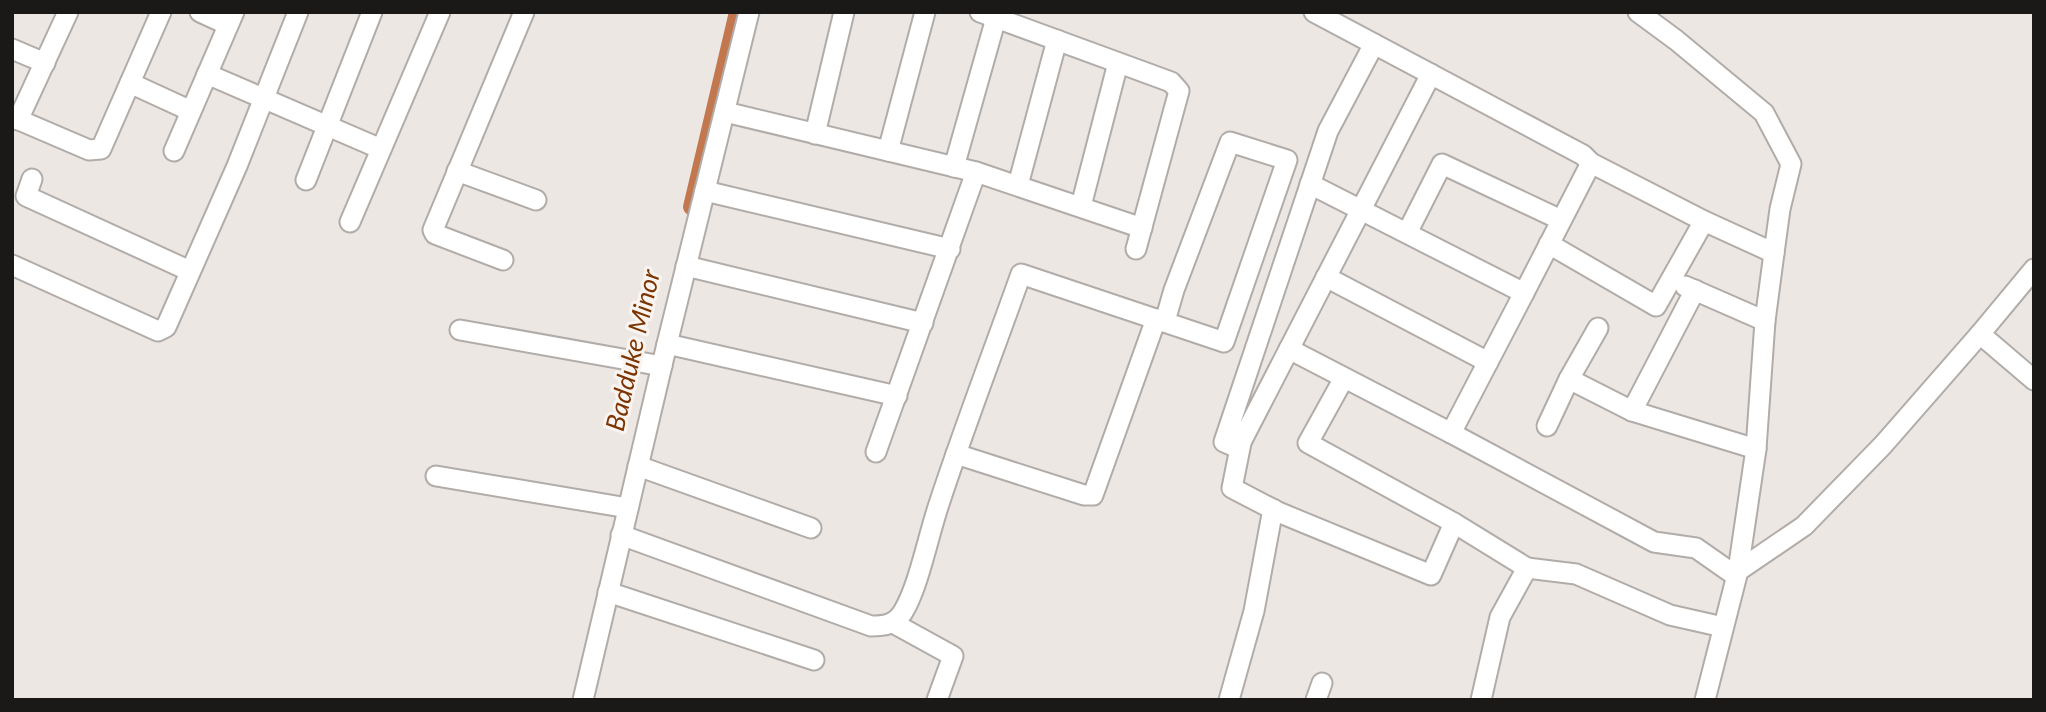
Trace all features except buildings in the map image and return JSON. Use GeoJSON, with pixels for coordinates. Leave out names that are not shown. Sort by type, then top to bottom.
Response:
{"type":"FeatureCollection","features":[{"type":"Feature","properties":{"kind":"street"},"geometry":{"type":"LineString","coordinates":[[68,12],[15,119],[96,151],[101,149],[161,12]]}},
{"type":"Feature","properties":{"kind":"street"},"geometry":{"type":"LineString","coordinates":[[174,151],[231,19],[200,12]]}},
{"type":"Feature","properties":{"kind":"street"},"geometry":{"type":"LineString","coordinates":[[12,265],[158,331],[166,327],[237,166],[298,12]]}},
{"type":"Feature","properties":{"kind":"street"},"geometry":{"type":"LineString","coordinates":[[306,180],[372,12]]}},
{"type":"Feature","properties":{"kind":"street"},"geometry":{"type":"LineString","coordinates":[[350,222],[440,12]]}},
{"type":"Feature","properties":{"kind":"street"},"geometry":{"type":"LineString","coordinates":[[503,260],[435,234],[433,230],[524,12]]}},
{"type":"Feature","properties":{"kind":"street"},"geometry":{"type":"LineString","coordinates":[[583,700],[621,536],[618,507],[638,466],[653,364],[667,344],[750,12]]}},
{"type":"Feature","properties":{"kind":"street"},"geometry":{"type":"LineString","coordinates":[[815,134],[845,12]]}},
{"type":"Feature","properties":{"kind":"street"},"geometry":{"type":"LineString","coordinates":[[888,151],[925,12]]}},
{"type":"Feature","properties":{"kind":"street"},"geometry":{"type":"LineString","coordinates":[[1314,12],[1583,155],[1591,163],[1704,221],[1774,253]]}},
{"type":"Feature","properties":{"kind":"street"},"geometry":{"type":"LineString","coordinates":[[1638,12],[1764,113],[1791,164],[1780,209],[1765,321],[1756,449],[1737,573],[1705,700]]}},
{"type":"Feature","properties":{"kind":"street"},"geometry":{"type":"LineString","coordinates":[[954,167],[988,15],[1171,82],[1179,90],[1136,249]]}},
{"type":"Feature","properties":{"kind":"street"},"geometry":{"type":"LineString","coordinates":[[1018,185],[1057,40]]}},
{"type":"Feature","properties":{"kind":"street"},"geometry":{"type":"LineString","coordinates":[[1374,44],[1328,131],[1224,442],[1238,448],[1241,443],[1431,74]]}},
{"type":"Feature","properties":{"kind":"street"},"geometry":{"type":"LineString","coordinates":[[12,49],[45,63]]}},
{"type":"Feature","properties":{"kind":"street"},"geometry":{"type":"LineString","coordinates":[[1081,206],[1118,63]]}},
{"type":"Feature","properties":{"kind":"street"},"geometry":{"type":"LineString","coordinates":[[207,74],[381,149]]}},
{"type":"Feature","properties":{"kind":"street"},"geometry":{"type":"LineString","coordinates":[[130,83],[191,111]]}},
{"type":"Feature","properties":{"kind":"street"},"geometry":{"type":"LineString","coordinates":[[725,112],[976,172],[1142,228]]}},
{"type":"Feature","properties":{"kind":"street"},"geometry":{"type":"LineString","coordinates":[[621,536],[871,626],[893,623],[903,612],[913,587],[956,454],[1021,274],[1160,320],[1224,342],[1287,160],[1230,142],[1174,290],[1160,320],[1093,495],[1084,495],[956,454]]}},
{"type":"Feature","properties":{"kind":"street"},"geometry":{"type":"LineString","coordinates":[[1451,433],[1591,163]]}},
{"type":"Feature","properties":{"kind":"street"},"geometry":{"type":"LineString","coordinates":[[1407,233],[1443,164],[1562,220]]}},
{"type":"Feature","properties":{"kind":"street"},"geometry":{"type":"LineString","coordinates":[[457,171],[536,200]]}},
{"type":"Feature","properties":{"kind":"street"},"geometry":{"type":"LineString","coordinates":[[876,452],[976,172]]}},
{"type":"Feature","properties":{"kind":"street"},"geometry":{"type":"LineString","coordinates":[[32,179],[26,196],[190,271]]}},
{"type":"Feature","properties":{"kind":"street"},"geometry":{"type":"LineString","coordinates":[[1310,184],[1524,293]]}},
{"type":"Feature","properties":{"kind":"street"},"geometry":{"type":"LineString","coordinates":[[705,191],[950,249]]}},
{"type":"Feature","properties":{"kind":"street"},"geometry":{"type":"LineString","coordinates":[[1549,244],[1656,306],[1704,221]]}},
{"type":"Feature","properties":{"kind":"street"},"geometry":{"type":"LineString","coordinates":[[686,266],[923,323]]}},
{"type":"Feature","properties":{"kind":"street"},"geometry":{"type":"LineString","coordinates":[[1737,573],[1804,526],[1883,445],[2034,269]]}},
{"type":"Feature","properties":{"kind":"street"},"geometry":{"type":"LineString","coordinates":[[1326,278],[1488,362]]}},
{"type":"Feature","properties":{"kind":"street"},"geometry":{"type":"LineString","coordinates":[[1671,280],[1765,321]]}},
{"type":"Feature","properties":{"kind":"street"},"geometry":{"type":"LineString","coordinates":[[1632,411],[1695,290]]}},
{"type":"Feature","properties":{"kind":"street"},"geometry":{"type":"LineString","coordinates":[[1547,426],[1569,379],[1598,328]]}},
{"type":"Feature","properties":{"kind":"street"},"geometry":{"type":"LineString","coordinates":[[460,330],[653,364]]}},
{"type":"Feature","properties":{"kind":"street"},"geometry":{"type":"LineString","coordinates":[[1980,334],[2034,380]]}},
{"type":"Feature","properties":{"kind":"street"},"geometry":{"type":"LineString","coordinates":[[667,344],[897,396]]}},
{"type":"Feature","properties":{"kind":"street"},"geometry":{"type":"LineString","coordinates":[[1289,349],[1654,542],[1696,548],[1737,573]]}},
{"type":"Feature","properties":{"kind":"street"},"geometry":{"type":"LineString","coordinates":[[1344,378],[1308,443],[1454,523],[1527,568],[1576,574],[1670,615],[1723,627]]}},
{"type":"Feature","properties":{"kind":"street"},"geometry":{"type":"LineString","coordinates":[[1569,379],[1632,411],[1756,449]]}},
{"type":"Feature","properties":{"kind":"street"},"geometry":{"type":"LineString","coordinates":[[1241,443],[1232,488],[1273,509],[1431,575],[1454,523]]}},
{"type":"Feature","properties":{"kind":"street"},"geometry":{"type":"LineString","coordinates":[[638,466],[811,528]]}},
{"type":"Feature","properties":{"kind":"street"},"geometry":{"type":"LineString","coordinates":[[436,476],[618,507]]}},
{"type":"Feature","properties":{"kind":"street"},"geometry":{"type":"LineString","coordinates":[[1229,700],[1254,611],[1273,509]]}},
{"type":"Feature","properties":{"kind":"street"},"geometry":{"type":"LineString","coordinates":[[1481,700],[1500,617],[1527,568]]}},
{"type":"Feature","properties":{"kind":"street"},"geometry":{"type":"LineString","coordinates":[[608,592],[814,660]]}},
{"type":"Feature","properties":{"kind":"street"},"geometry":{"type":"LineString","coordinates":[[893,623],[953,656],[937,700]]}},
{"type":"Feature","properties":{"kind":"waterway","name":"Badduke Minor"},"geometry":{"type":"LineString","coordinates":[[691,207],[737,12]]}}]}
